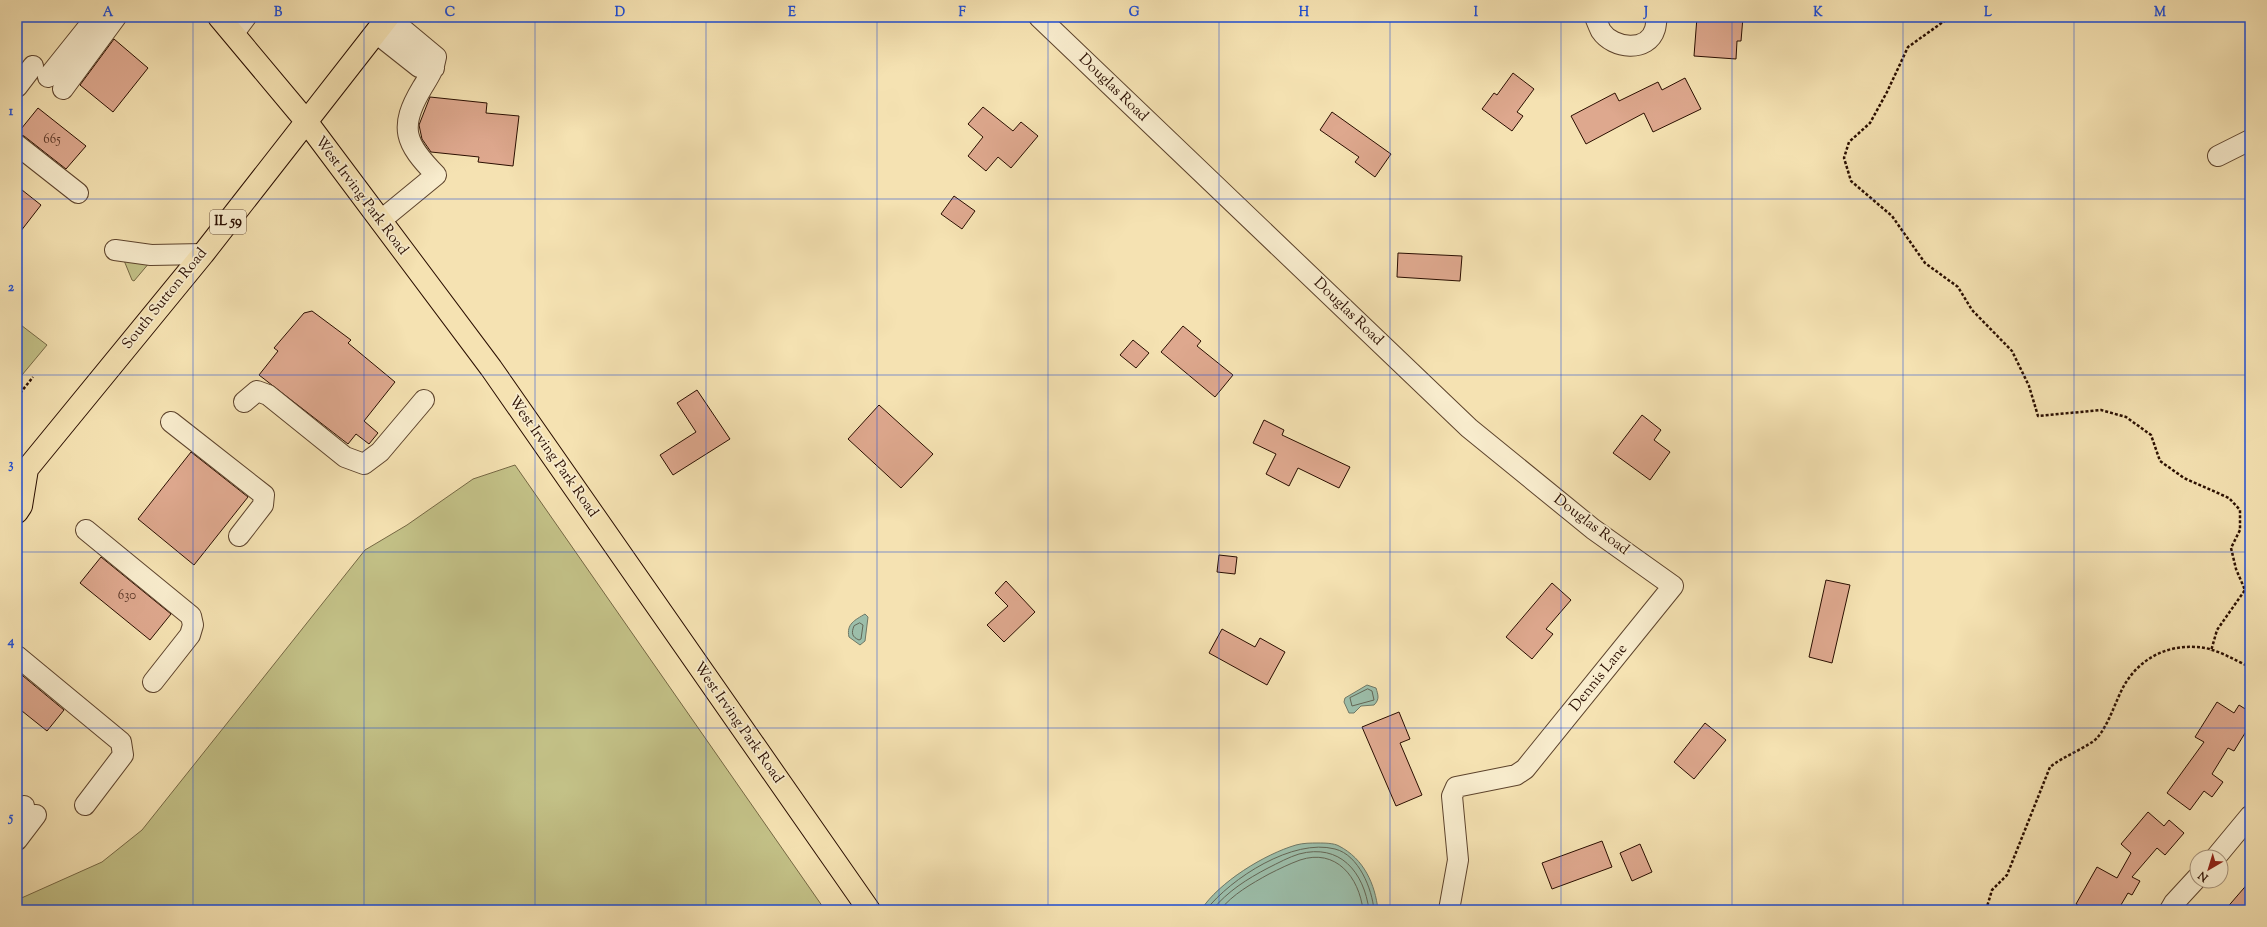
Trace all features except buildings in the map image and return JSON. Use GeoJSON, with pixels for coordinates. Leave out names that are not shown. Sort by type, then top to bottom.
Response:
{"type":"FeatureCollection","features":[{"type":"Feature","properties":{"kind":"main road","name":"West Irving Park Road"},"geometry":{"type":"LineString","coordinates":[[219,17],[240,25],[306,121],[490,368],[869,910]]}},
{"type":"Feature","properties":{"kind":"main road","name":"South Sutton Road"},"geometry":{"type":"LineString","coordinates":[[17,512],[21,506],[22,472],[203,254],[384,22]]}},
{"type":"Feature","properties":{"kind":"street"},"geometry":{"type":"LineString","coordinates":[[50,76],[86,17]]}},
{"type":"Feature","properties":{"kind":"street"},"geometry":{"type":"LineString","coordinates":[[50,76],[96,17]]}},
{"type":"Feature","properties":{"kind":"street"},"geometry":{"type":"LineString","coordinates":[[88,41],[105,17]]}},
{"type":"Feature","properties":{"kind":"street"},"geometry":{"type":"LineString","coordinates":[[17,86],[50,76],[116,17]]}},
{"type":"Feature","properties":{"kind":"street","name":"Douglas Road"},"geometry":{"type":"LineString","coordinates":[[1039,17],[1469,428],[1593,529],[1674,586]]}},
{"type":"Feature","properties":{"kind":"street"},"geometry":{"type":"LineString","coordinates":[[1595,17],[1602,32],[1614,43],[1631,47],[1644,43],[1655,31],[1656,17]]}},
{"type":"Feature","properties":{"kind":"street"},"geometry":{"type":"LineString","coordinates":[[380,221],[436,175],[416,155],[408,137],[407,121],[413,104],[434,68],[419,67],[384,22]]}},
{"type":"Feature","properties":{"kind":"street"},"geometry":{"type":"LineString","coordinates":[[2218,156],[2250,140]]}},
{"type":"Feature","properties":{"kind":"street"},"geometry":{"type":"LineString","coordinates":[[17,145],[78,193]]}},
{"type":"Feature","properties":{"kind":"street"},"geometry":{"type":"LineString","coordinates":[[115,250],[151,255],[203,254]]}},
{"type":"Feature","properties":{"kind":"street"},"geometry":{"type":"LineString","coordinates":[[244,402],[256,391],[268,395],[345,457],[364,464],[380,452],[424,400]]}},
{"type":"Feature","properties":{"kind":"street"},"geometry":{"type":"LineString","coordinates":[[171,422],[264,495],[263,505],[239,536]]}},
{"type":"Feature","properties":{"kind":"street"},"geometry":{"type":"LineString","coordinates":[[86,530],[191,616],[193,625],[190,635],[153,682]]}},
{"type":"Feature","properties":{"kind":"street","name":"Dennis Lane"},"geometry":{"type":"LineString","coordinates":[[1449,910],[1458,860],[1452,796],[1456,787],[1516,775],[1525,769],[1674,586]]}},
{"type":"Feature","properties":{"kind":"street"},"geometry":{"type":"LineString","coordinates":[[17,656],[121,742],[123,755],[85,805]]}},
{"type":"Feature","properties":{"kind":"street"},"geometry":{"type":"LineString","coordinates":[[17,840],[26,813]]}},
{"type":"Feature","properties":{"kind":"street"},"geometry":{"type":"LineString","coordinates":[[2223,849],[2250,816]]}},
{"type":"Feature","properties":{"kind":"street"},"geometry":{"type":"LineString","coordinates":[[2170,910],[2174,903],[2189,887]]}},
{"type":"Feature","properties":{"kind":"path"},"geometry":{"type":"LineString","coordinates":[[1950,17],[1908,47],[1887,92],[1870,123],[1849,142],[1844,158],[1851,181],[1892,216],[1925,263],[1958,287],[1972,310],[2012,351],[2029,386],[2038,416],[2101,410],[2126,417],[2151,435],[2160,461],[2184,478],[2229,498],[2240,510],[2240,530],[2231,548],[2236,569],[2245,590],[2217,630],[2211,651]]}},
{"type":"Feature","properties":{"kind":"path"},"geometry":{"type":"LineString","coordinates":[[17,397],[33,377]]}},
{"type":"Feature","properties":{"kind":"path"},"geometry":{"type":"LineString","coordinates":[[1986,910],[1992,890],[2007,875],[2050,767],[2061,758],[2096,739],[2112,712],[2124,685],[2137,668],[2154,655],[2171,649],[2197,646],[2250,667]]}},
{"type":"Feature","properties":{"kind":"shaded area"},"geometry":{"type":"Polygon","coordinates":[[[123,258],[150,262],[134,281],[132,280],[123,258]]]}},
{"type":"Feature","properties":{"kind":"shaded area"},"geometry":{"type":"Polygon","coordinates":[[[17,322],[47,345],[17,381],[17,322]]]}},
{"type":"Feature","properties":{"kind":"shaded area"},"geometry":{"type":"Polygon","coordinates":[[[515,465],[825,910],[17,910],[17,900],[102,862],[142,830],[365,550],[407,525],[473,479],[515,465]]]}},
{"type":"Feature","properties":{"kind":"water"},"geometry":{"type":"Polygon","coordinates":[[[865,614],[868,617],[865,641],[860,645],[849,637],[848,633],[852,623],[865,614]]]}},
{"type":"Feature","properties":{"kind":"water"},"geometry":{"type":"Polygon","coordinates":[[[1367,685],[1376,688],[1378,697],[1376,703],[1374,705],[1361,706],[1354,713],[1349,713],[1344,702],[1345,698],[1367,685]]]}},
{"type":"Feature","properties":{"kind":"water"},"geometry":{"type":"Polygon","coordinates":[[[1304,843],[1337,845],[1348,851],[1362,865],[1371,882],[1378,910],[1201,910],[1219,889],[1257,862],[1296,845],[1304,843]]]}}]}
